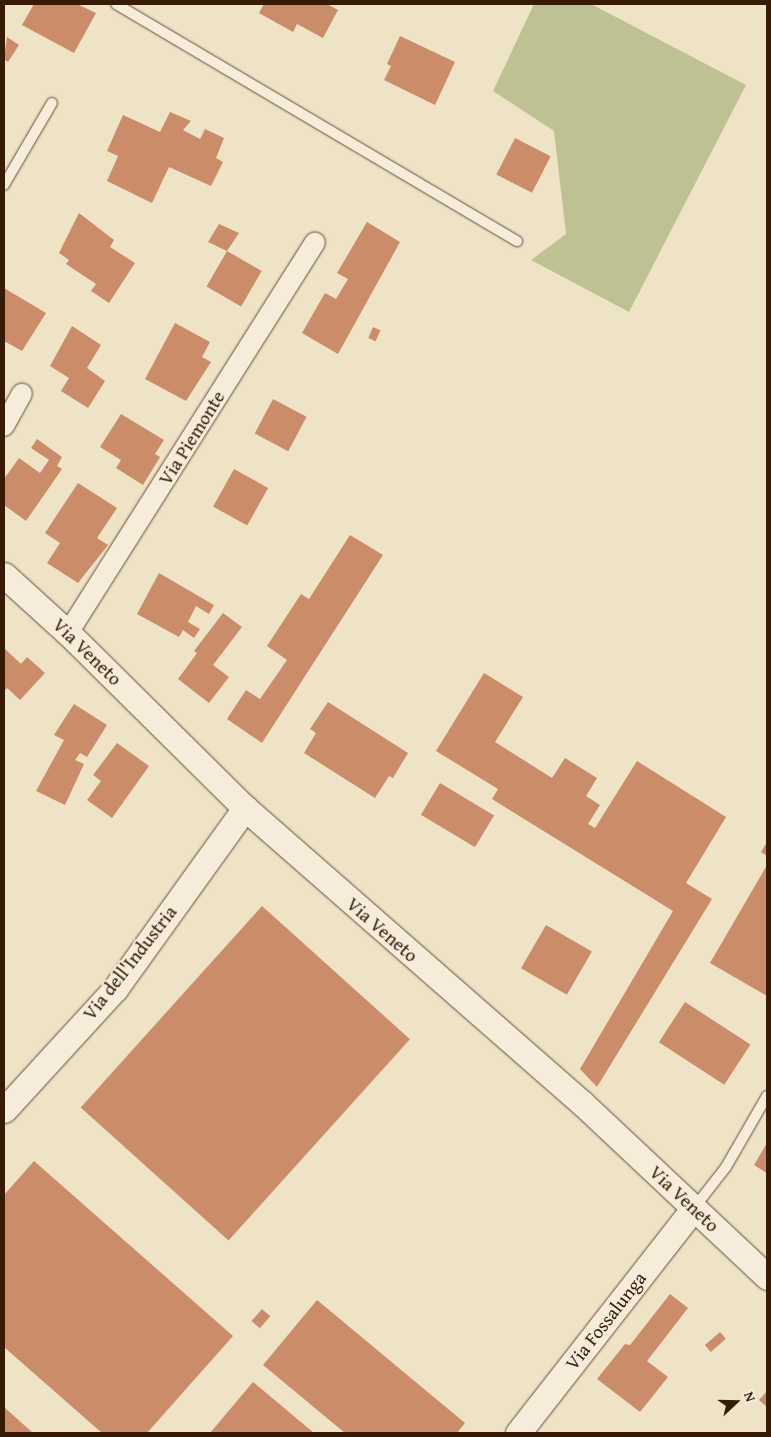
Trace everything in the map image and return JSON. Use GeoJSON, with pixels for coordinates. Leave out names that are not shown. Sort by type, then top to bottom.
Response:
{"type":"FeatureCollection","features":[{"type":"Feature","properties":{"kind":"street","name":"Via Piemonte"},"geometry":{"type":"LineString","coordinates":[[68,633],[315,243]]}},
{"type":"Feature","properties":{"kind":"street"},"geometry":{"type":"LineString","coordinates":[[4,426],[22,394]]}},
{"type":"Feature","properties":{"kind":"street","name":"Via Veneto"},"geometry":{"type":"LineString","coordinates":[[4,575],[68,633],[245,808],[582,1103],[767,1277]]}},
{"type":"Feature","properties":{"kind":"street","name":"Via dell'Industria"},"geometry":{"type":"LineString","coordinates":[[4,1110],[115,989],[245,808]]}},
{"type":"Feature","properties":{"kind":"street","name":"Via Fossalunga"},"geometry":{"type":"LineString","coordinates":[[518,1433],[693,1209]]}},
{"type":"Feature","properties":{"kind":"lane"},"geometry":{"type":"LineString","coordinates":[[116,4],[517,242]]}},
{"type":"Feature","properties":{"kind":"lane"},"geometry":{"type":"LineString","coordinates":[[4,185],[52,103]]}},
{"type":"Feature","properties":{"kind":"lane"},"geometry":{"type":"LineString","coordinates":[[693,1209],[726,1166],[767,1096]]}},
{"type":"Feature","properties":{"kind":"green space"},"geometry":{"type":"Polygon","coordinates":[[[534,4],[591,4],[746,85],[629,312],[531,260],[566,234],[554,131],[493,91],[534,4]]]}},
{"type":"Feature","properties":{"kind":"building"},"geometry":{"type":"Polygon","coordinates":[[[34,4],[77,4],[96,13],[74,53],[22,25],[34,4]]]}},
{"type":"Feature","properties":{"kind":"building"},"geometry":{"type":"Polygon","coordinates":[[[264,4],[327,4],[338,10],[323,38],[297,24],[293,32],[259,13],[264,4]]]}},
{"type":"Feature","properties":{"kind":"building"},"geometry":{"type":"Polygon","coordinates":[[[400,36],[455,62],[435,105],[384,80],[391,66],[387,64],[400,36]]]}},
{"type":"Feature","properties":{"kind":"building"},"geometry":{"type":"Polygon","coordinates":[[[7,37],[19,45],[8,62],[4,59],[7,37]]]}},
{"type":"Feature","properties":{"kind":"building"},"geometry":{"type":"Polygon","coordinates":[[[170,112],[191,121],[183,130],[200,139],[205,129],[224,138],[216,158],[223,162],[211,186],[169,167],[152,203],[107,181],[118,156],[107,151],[123,115],[160,132],[170,112]]]}},
{"type":"Feature","properties":{"kind":"building"},"geometry":{"type":"Polygon","coordinates":[[[515,138],[551,156],[532,193],[496,175],[515,138]]]}},
{"type":"Feature","properties":{"kind":"building"},"geometry":{"type":"Polygon","coordinates":[[[79,213],[114,240],[110,247],[135,263],[109,303],[91,291],[96,284],[66,264],[69,260],[59,253],[79,213]]]}},
{"type":"Feature","properties":{"kind":"building"},"geometry":{"type":"Polygon","coordinates":[[[367,222],[400,242],[338,354],[302,333],[325,293],[336,299],[348,279],[337,273],[367,222]]]}},
{"type":"Feature","properties":{"kind":"building"},"geometry":{"type":"Polygon","coordinates":[[[219,224],[239,233],[227,251],[208,242],[219,224]]]}},
{"type":"Feature","properties":{"kind":"building"},"geometry":{"type":"Polygon","coordinates":[[[227,251],[262,271],[241,307],[207,287],[227,251]]]}},
{"type":"Feature","properties":{"kind":"building"},"geometry":{"type":"Polygon","coordinates":[[[4,288],[46,313],[22,351],[4,341],[4,288]]]}},
{"type":"Feature","properties":{"kind":"building"},"geometry":{"type":"Polygon","coordinates":[[[175,323],[210,342],[202,357],[211,362],[186,401],[145,379],[175,323]]]}},
{"type":"Feature","properties":{"kind":"building"},"geometry":{"type":"Polygon","coordinates":[[[72,326],[101,345],[87,368],[105,381],[88,408],[61,391],[69,378],[50,366],[72,326]]]}},
{"type":"Feature","properties":{"kind":"building"},"geometry":{"type":"Polygon","coordinates":[[[373,327],[380,330],[376,341],[368,338],[373,327]]]}},
{"type":"Feature","properties":{"kind":"building"},"geometry":{"type":"Polygon","coordinates":[[[273,399],[307,417],[288,451],[255,433],[273,399]]]}},
{"type":"Feature","properties":{"kind":"building"},"geometry":{"type":"Polygon","coordinates":[[[121,414],[164,440],[155,454],[160,457],[143,485],[116,468],[121,460],[100,447],[121,414]]]}},
{"type":"Feature","properties":{"kind":"building"},"geometry":{"type":"Polygon","coordinates":[[[37,439],[62,457],[57,466],[62,469],[26,521],[4,505],[4,479],[19,458],[40,473],[49,460],[31,448],[37,439]]]}},
{"type":"Feature","properties":{"kind":"building"},"geometry":{"type":"Polygon","coordinates":[[[234,469],[268,488],[247,526],[213,507],[234,469]]]}},
{"type":"Feature","properties":{"kind":"building"},"geometry":{"type":"Polygon","coordinates":[[[78,483],[117,508],[97,538],[108,545],[78,583],[47,563],[60,543],[45,533],[78,483]]]}},
{"type":"Feature","properties":{"kind":"building"},"geometry":{"type":"Polygon","coordinates":[[[350,535],[383,555],[262,743],[227,719],[246,690],[260,699],[287,660],[267,646],[301,594],[309,599],[350,535]]]}},
{"type":"Feature","properties":{"kind":"building"},"geometry":{"type":"Polygon","coordinates":[[[159,573],[214,605],[209,614],[196,606],[188,622],[200,629],[194,638],[183,630],[179,637],[137,614],[159,573]]]}},
{"type":"Feature","properties":{"kind":"building"},"geometry":{"type":"Polygon","coordinates":[[[223,613],[242,627],[213,665],[229,677],[209,703],[178,679],[197,653],[194,651],[223,613]]]}},
{"type":"Feature","properties":{"kind":"building"},"geometry":{"type":"Polygon","coordinates":[[[4,648],[21,664],[27,657],[45,673],[20,700],[7,688],[4,692],[4,648]]]}},
{"type":"Feature","properties":{"kind":"building"},"geometry":{"type":"Polygon","coordinates":[[[484,673],[523,697],[495,742],[552,778],[565,758],[597,778],[586,796],[600,805],[588,824],[595,828],[637,761],[726,817],[686,883],[712,899],[597,1087],[580,1069],[673,911],[492,799],[498,789],[436,751],[484,673]]]}},
{"type":"Feature","properties":{"kind":"building"},"geometry":{"type":"Polygon","coordinates":[[[328,702],[408,753],[393,778],[389,776],[375,798],[304,753],[316,733],[310,729],[328,702]]]}},
{"type":"Feature","properties":{"kind":"building"},"geometry":{"type":"Polygon","coordinates":[[[74,704],[107,725],[87,757],[80,753],[75,760],[84,764],[65,805],[36,791],[64,740],[54,735],[74,704]]]}},
{"type":"Feature","properties":{"kind":"building"},"geometry":{"type":"Polygon","coordinates":[[[117,743],[149,766],[112,818],[87,800],[101,781],[93,775],[117,743]]]}},
{"type":"Feature","properties":{"kind":"building"},"geometry":{"type":"Polygon","coordinates":[[[440,783],[494,815],[475,847],[421,815],[440,783]]]}},
{"type":"Feature","properties":{"kind":"building"},"geometry":{"type":"Polygon","coordinates":[[[767,842],[767,856],[761,852],[767,842]]]}},
{"type":"Feature","properties":{"kind":"building"},"geometry":{"type":"Polygon","coordinates":[[[767,865],[767,996],[710,963],[767,865]]]}},
{"type":"Feature","properties":{"kind":"building"},"geometry":{"type":"Polygon","coordinates":[[[262,906],[410,1039],[229,1241],[81,1107],[262,906]]]}},
{"type":"Feature","properties":{"kind":"building"},"geometry":{"type":"Polygon","coordinates":[[[546,925],[592,951],[567,995],[521,968],[546,925]]]}},
{"type":"Feature","properties":{"kind":"building"},"geometry":{"type":"Polygon","coordinates":[[[685,1002],[750,1044],[724,1085],[659,1042],[685,1002]]]}},
{"type":"Feature","properties":{"kind":"building"},"geometry":{"type":"Polygon","coordinates":[[[767,1143],[767,1173],[754,1165],[767,1143]]]}},
{"type":"Feature","properties":{"kind":"building"},"geometry":{"type":"Polygon","coordinates":[[[34,1161],[233,1336],[147,1433],[102,1433],[4,1347],[4,1195],[34,1161]]]}},
{"type":"Feature","properties":{"kind":"building"},"geometry":{"type":"Polygon","coordinates":[[[670,1294],[688,1308],[647,1361],[668,1377],[640,1412],[597,1379],[625,1344],[630,1345],[670,1294]]]}},
{"type":"Feature","properties":{"kind":"building"},"geometry":{"type":"Polygon","coordinates":[[[317,1300],[465,1423],[457,1433],[345,1433],[263,1365],[317,1300]]]}},
{"type":"Feature","properties":{"kind":"building"},"geometry":{"type":"Polygon","coordinates":[[[262,1309],[270,1316],[260,1328],[252,1321],[262,1309]]]}},
{"type":"Feature","properties":{"kind":"building"},"geometry":{"type":"Polygon","coordinates":[[[720,1332],[726,1339],[711,1352],[705,1345],[720,1332]]]}},
{"type":"Feature","properties":{"kind":"building"},"geometry":{"type":"Polygon","coordinates":[[[253,1382],[314,1433],[210,1433],[253,1382]]]}},
{"type":"Feature","properties":{"kind":"building"},"geometry":{"type":"Polygon","coordinates":[[[767,1391],[767,1407],[759,1400],[767,1391]]]}},
{"type":"Feature","properties":{"kind":"building"},"geometry":{"type":"Polygon","coordinates":[[[4,1407],[33,1433],[4,1433],[4,1407]]]}}]}
